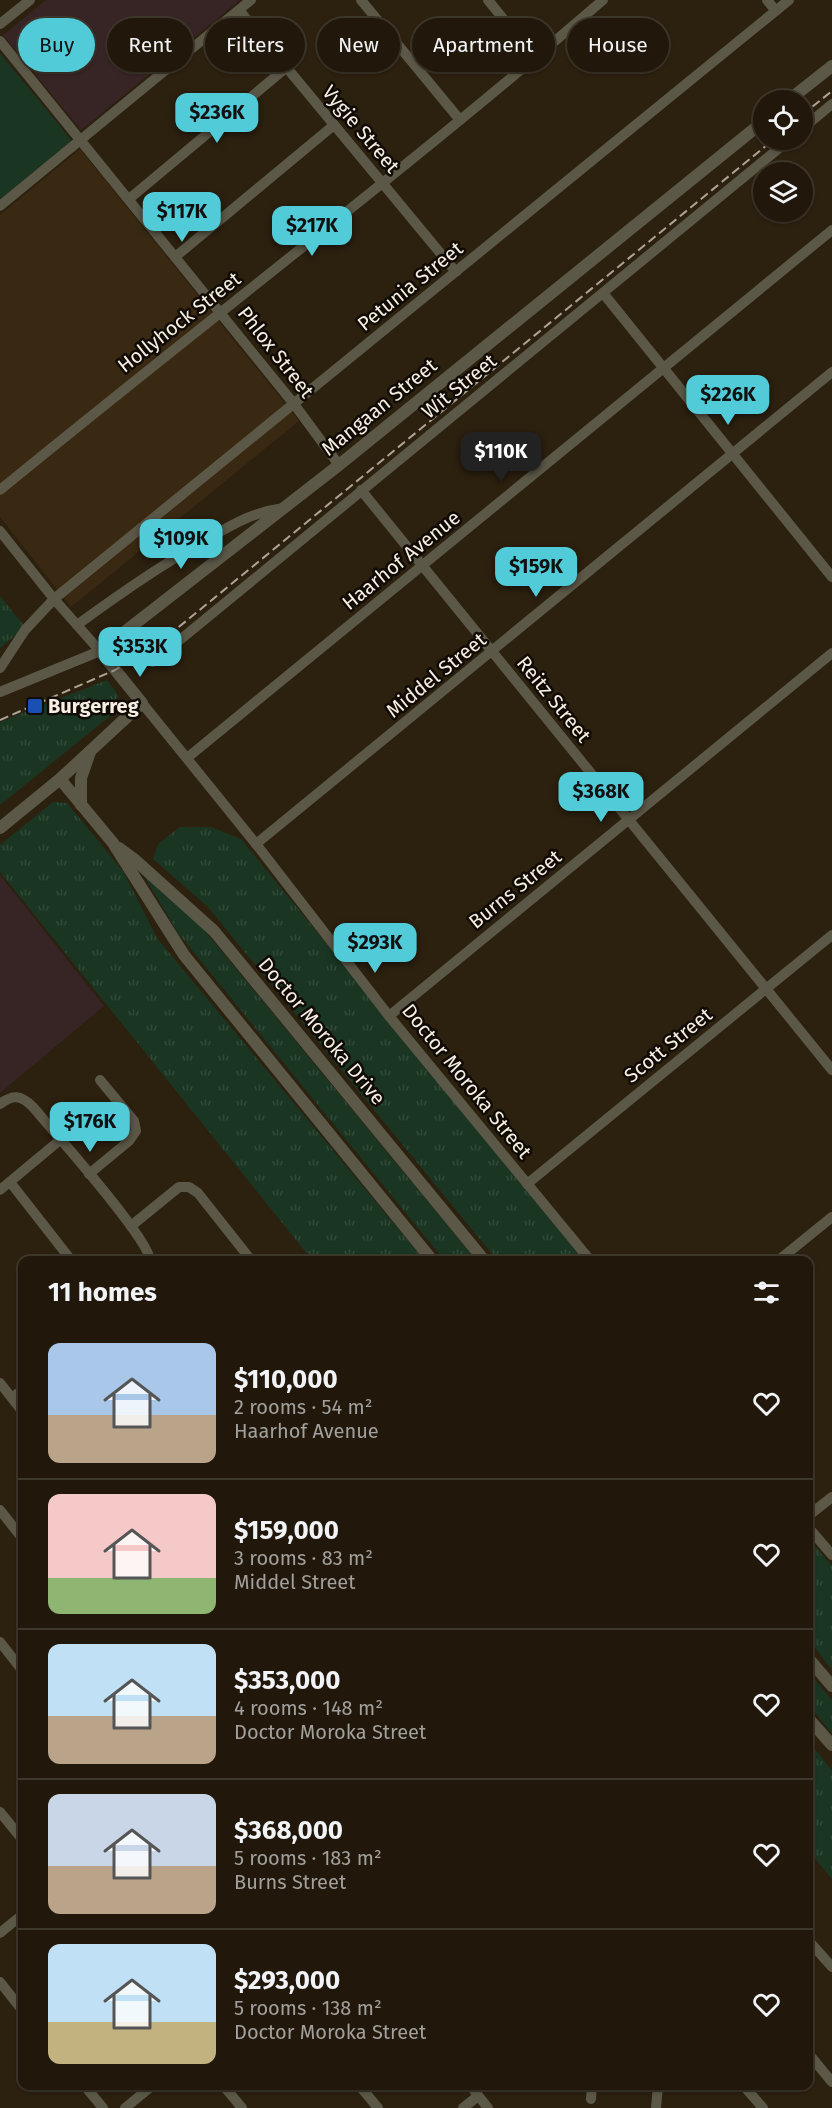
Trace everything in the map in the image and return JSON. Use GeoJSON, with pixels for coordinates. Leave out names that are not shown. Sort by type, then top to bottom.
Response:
{"type":"FeatureCollection","features":[{"type":"Feature","properties":{"kind":"street"},"geometry":{"type":"LineString","coordinates":[[0,24],[30,0]]}},
{"type":"Feature","properties":{"kind":"street"},"geometry":{"type":"LineString","coordinates":[[0,206],[251,0]]}},
{"type":"Feature","properties":{"kind":"street"},"geometry":{"type":"LineString","coordinates":[[361,0],[460,120]]}},
{"type":"Feature","properties":{"kind":"street"},"geometry":{"type":"LineString","coordinates":[[488,0],[503,18]]}},
{"type":"Feature","properties":{"kind":"street","name":"Hollyhock Street"},"geometry":{"type":"LineString","coordinates":[[555,41],[603,0]]}},
{"type":"Feature","properties":{"kind":"street"},"geometry":{"type":"LineString","coordinates":[[767,0],[776,11]]}},
{"type":"Feature","properties":{"kind":"street","name":"Petunia Street"},"geometry":{"type":"LineString","coordinates":[[0,668],[21,636],[54,599],[789,0]]}},
{"type":"Feature","properties":{"kind":"street","name":"Vygie Street"},"geometry":{"type":"LineString","coordinates":[[239,10],[246,18]]}},
{"type":"Feature","properties":{"kind":"street","name":"Phlox Street"},"geometry":{"type":"LineString","coordinates":[[0,41],[294,404],[339,465]]}},
{"type":"Feature","properties":{"kind":"street"},"geometry":{"type":"LineString","coordinates":[[802,90],[832,66]]}},
{"type":"Feature","properties":{"kind":"street"},"geometry":{"type":"LineString","coordinates":[[129,200],[280,72]]}},
{"type":"Feature","properties":{"kind":"street","name":"Vygie Street"},"geometry":{"type":"LineString","coordinates":[[290,72],[456,272]]}},
{"type":"Feature","properties":{"kind":"street","name":"Hollyhock Street"},"geometry":{"type":"LineString","coordinates":[[0,490],[518,72]]}},
{"type":"Feature","properties":{"kind":"street"},"geometry":{"type":"LineString","coordinates":[[813,120],[832,104]]}},
{"type":"Feature","properties":{"kind":"street"},"geometry":{"type":"LineString","coordinates":[[175,257],[334,125]]}},
{"type":"Feature","properties":{"kind":"street","name":"Mangaan Street"},"geometry":{"type":"LineString","coordinates":[[0,692],[100,651],[339,465],[753,130]]}},
{"type":"Feature","properties":{"kind":"street","name":"Wit Street"},"geometry":{"type":"LineString","coordinates":[[153,662],[777,150]]}},
{"type":"Feature","properties":{"kind":"street","name":"Haarhof Avenue"},"geometry":{"type":"LineString","coordinates":[[187,758],[832,230]]}},
{"type":"Feature","properties":{"kind":"street"},"geometry":{"type":"LineString","coordinates":[[603,293],[832,577]]}},
{"type":"Feature","properties":{"kind":"street","name":"Middel Street"},"geometry":{"type":"LineString","coordinates":[[256,844],[832,372]]}},
{"type":"Feature","properties":{"kind":"street","name":"Reitz Street"},"geometry":{"type":"LineString","coordinates":[[361,490],[832,1070]]}},
{"type":"Feature","properties":{"kind":"street"},"geometry":{"type":"LineString","coordinates":[[77,625],[177,556],[246,516],[284,508]]}},
{"type":"Feature","properties":{"kind":"street"},"geometry":{"type":"LineString","coordinates":[[0,531],[54,599],[100,651]]}},
{"type":"Feature","properties":{"kind":"street","name":"Doctor Moroka Street"},"geometry":{"type":"LineString","coordinates":[[100,651],[256,844],[389,1016],[587,1256]]}},
{"type":"Feature","properties":{"kind":"street","name":"Burns Street"},"geometry":{"type":"LineString","coordinates":[[389,1016],[832,653]]}},
{"type":"Feature","properties":{"kind":"street"},"geometry":{"type":"LineString","coordinates":[[0,828],[60,779],[142,703]]}},
{"type":"Feature","properties":{"kind":"street"},"geometry":{"type":"LineString","coordinates":[[81,807],[81,778],[90,752]]}},
{"type":"Feature","properties":{"kind":"street","name":"Doctor Moroka Drive"},"geometry":{"type":"LineString","coordinates":[[60,779],[113,843],[184,955],[429,1256]]}},
{"type":"Feature","properties":{"kind":"street","name":"Doctor Moroka Drive"},"geometry":{"type":"LineString","coordinates":[[113,843],[214,931],[481,1256]]}},
{"type":"Feature","properties":{"kind":"street","name":"Scott Street"},"geometry":{"type":"LineString","coordinates":[[526,1184],[832,935]]}},
{"type":"Feature","properties":{"kind":"street"},"geometry":{"type":"LineString","coordinates":[[89,1174],[129,1142],[136,1131],[134,1121],[100,1080]]}},
{"type":"Feature","properties":{"kind":"street"},"geometry":{"type":"LineString","coordinates":[[0,1104],[10,1097],[21,1097],[33,1107],[131,1226],[147,1248],[149,1256]]}},
{"type":"Feature","properties":{"kind":"street"},"geometry":{"type":"LineString","coordinates":[[0,1190],[60,1140]]}},
{"type":"Feature","properties":{"kind":"street"},"geometry":{"type":"LineString","coordinates":[[9,1182],[68,1256]]}},
{"type":"Feature","properties":{"kind":"street"},"geometry":{"type":"LineString","coordinates":[[131,1226],[179,1188],[189,1187],[198,1193],[248,1256]]}},
{"type":"Feature","properties":{"kind":"street"},"geometry":{"type":"LineString","coordinates":[[784,1256],[832,1217]]}},
{"type":"Feature","properties":{"kind":"street"},"geometry":{"type":"LineString","coordinates":[[0,1383],[18,1406]]}},
{"type":"Feature","properties":{"kind":"street"},"geometry":{"type":"LineString","coordinates":[[12,1398],[18,1393]]}},
{"type":"Feature","properties":{"kind":"street"},"geometry":{"type":"LineString","coordinates":[[813,1512],[832,1497]]}},
{"type":"Feature","properties":{"kind":"street"},"geometry":{"type":"LineString","coordinates":[[0,1510],[18,1533]]}},
{"type":"Feature","properties":{"kind":"street"},"geometry":{"type":"LineString","coordinates":[[813,1533],[832,1555]]}},
{"type":"Feature","properties":{"kind":"street"},"geometry":{"type":"LineString","coordinates":[[0,1642],[4,1656],[18,1667]]}},
{"type":"Feature","properties":{"kind":"street"},"geometry":{"type":"LineString","coordinates":[[813,1664],[832,1686]]}},
{"type":"Feature","properties":{"kind":"street"},"geometry":{"type":"LineString","coordinates":[[813,1724],[832,1746]]}},
{"type":"Feature","properties":{"kind":"street"},"geometry":{"type":"LineString","coordinates":[[0,1812],[18,1834]]}},
{"type":"Feature","properties":{"kind":"street"},"geometry":{"type":"LineString","coordinates":[[0,1933],[18,1918]]}},
{"type":"Feature","properties":{"kind":"street"},"geometry":{"type":"LineString","coordinates":[[813,1946],[832,1967]]}},
{"type":"Feature","properties":{"kind":"street"},"geometry":{"type":"LineString","coordinates":[[0,1982],[18,2005]]}},
{"type":"Feature","properties":{"kind":"street"},"geometry":{"type":"LineString","coordinates":[[813,2059],[832,2082]]}},
{"type":"Feature","properties":{"kind":"street"},"geometry":{"type":"LineString","coordinates":[[88,2090],[103,2108]]}},
{"type":"Feature","properties":{"kind":"street"},"geometry":{"type":"LineString","coordinates":[[124,2108],[147,2090]]}},
{"type":"Feature","properties":{"kind":"street"},"geometry":{"type":"LineString","coordinates":[[227,2090],[242,2108]]}},
{"type":"Feature","properties":{"kind":"street"},"geometry":{"type":"LineString","coordinates":[[363,2090],[378,2108]]}},
{"type":"Feature","properties":{"kind":"street"},"geometry":{"type":"LineString","coordinates":[[474,2090],[488,2108]]}},
{"type":"Feature","properties":{"kind":"street"},"geometry":{"type":"LineString","coordinates":[[591,2099],[592,2090]]}},
{"type":"Feature","properties":{"kind":"street"},"geometry":{"type":"LineString","coordinates":[[656,2108],[658,2090]]}},
{"type":"Feature","properties":{"kind":"street"},"geometry":{"type":"LineString","coordinates":[[747,2090],[763,2108]]}},
{"type":"Feature","properties":{"kind":"street"},"geometry":{"type":"LineString","coordinates":[[463,2108],[478,2096]]}},
{"type":"Feature","properties":{"kind":"shaded area"},"geometry":{"type":"Polygon","coordinates":[[[46,0],[240,0],[218,18],[205,18],[205,29],[193,38],[193,18],[107,18],[107,72],[152,72],[81,130],[33,72],[95,72],[95,18],[24,18],[46,0]]]}},
{"type":"Feature","properties":{"kind":"shaded area"},"geometry":{"type":"Polygon","coordinates":[[[18,23],[18,53],[3,35],[18,23]]]}},
{"type":"Feature","properties":{"kind":"shaded area"},"geometry":{"type":"Polygon","coordinates":[[[80,149],[299,421],[71,607],[0,517],[0,215],[80,149]]]}},
{"type":"Feature","properties":{"kind":"shaded area"},"geometry":{"type":"Polygon","coordinates":[[[0,875],[104,1006],[0,1093],[0,875]]]}},
{"type":"Feature","properties":{"kind":"green space"},"geometry":{"type":"Polygon","coordinates":[[[0,53],[72,141],[0,199],[0,53]]]}},
{"type":"Feature","properties":{"kind":"green space"},"geometry":{"type":"Polygon","coordinates":[[[0,596],[25,627],[0,648],[0,596]]]}},
{"type":"Feature","properties":{"kind":"green space"},"geometry":{"type":"Polygon","coordinates":[[[107,680],[119,696],[110,716],[0,805],[0,722],[107,680]]]}},
{"type":"Feature","properties":{"kind":"green space"},"geometry":{"type":"Polygon","coordinates":[[[53,802],[67,803],[123,871],[157,938],[421,1256],[309,1256],[0,872],[0,845],[53,802]]]}},
{"type":"Feature","properties":{"kind":"green space"},"geometry":{"type":"Polygon","coordinates":[[[180,827],[211,827],[241,839],[582,1256],[494,1256],[207,906],[153,859],[158,844],[180,827]]]}},
{"type":"Feature","properties":{"kind":"green space"},"geometry":{"type":"Polygon","coordinates":[[[143,874],[195,919],[473,1256],[441,1256],[178,933],[143,874]]]}},
{"type":"Feature","properties":{"kind":"green space"},"geometry":{"type":"Polygon","coordinates":[[[813,1544],[832,1566],[832,1670],[813,1645],[813,1544]]]}},
{"type":"Feature","properties":{"kind":"green space"},"geometry":{"type":"Polygon","coordinates":[[[813,1677],[832,1700],[832,1734],[813,1710],[813,1677]]]}},
{"type":"Feature","properties":{"kind":"green space"},"geometry":{"type":"Polygon","coordinates":[[[813,1747],[832,1770],[832,1879],[813,1856],[813,1747]]]}},
{"type":"Feature","properties":{"kind":"railway"},"geometry":{"type":"LineString","coordinates":[[813,106],[832,91]]}},
{"type":"Feature","properties":{"kind":"railway"},"geometry":{"type":"LineString","coordinates":[[0,720],[115,670],[152,649],[761,150]]}},
{"type":"Feature","properties":{"kind":"place","name":"Burgerreg"},"geometry":{"type":"Point","coordinates":[35,706]}}]}
